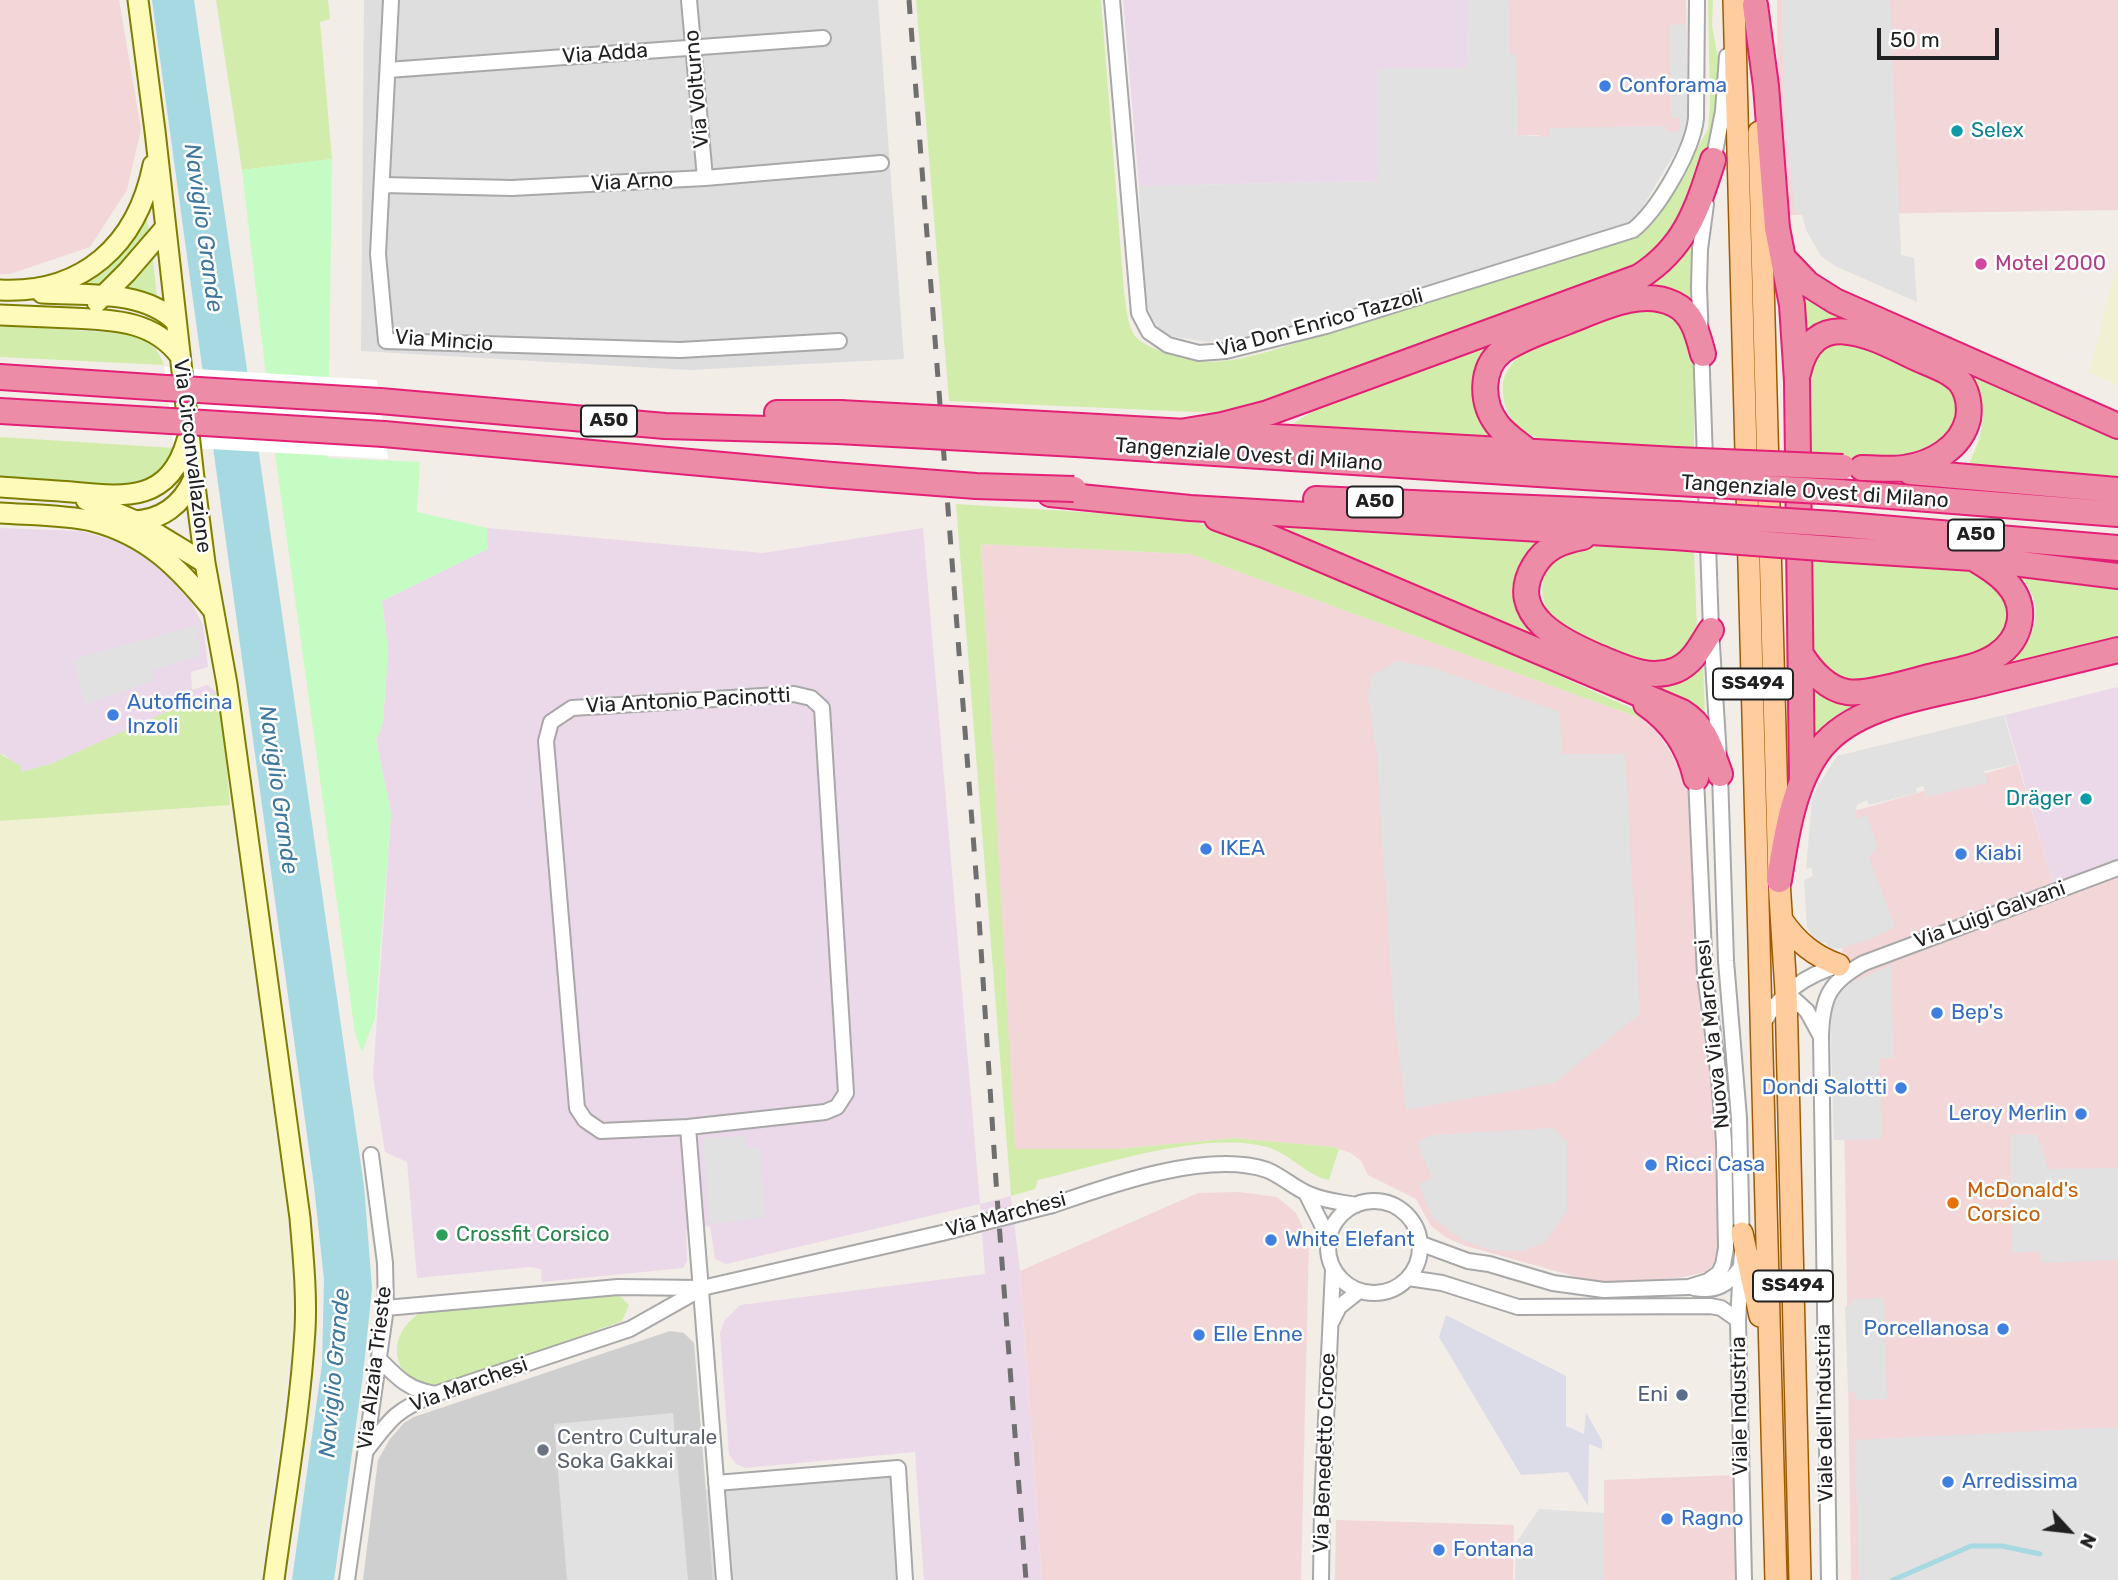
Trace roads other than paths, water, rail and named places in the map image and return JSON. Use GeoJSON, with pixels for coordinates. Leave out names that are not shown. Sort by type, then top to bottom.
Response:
{"type":"FeatureCollection","features":[{"type":"Feature","properties":{"kind":"highway"},"geometry":{"type":"LineString","coordinates":[[1745,2],[1766,86],[1774,203],[1792,305],[1797,381],[1802,780]]}},
{"type":"Feature","properties":{"kind":"highway"},"geometry":{"type":"LineString","coordinates":[[1174,433],[1261,415],[1639,277],[1669,254],[1683,236],[1699,202],[1713,160]]}},
{"type":"Feature","properties":{"kind":"highway"},"geometry":{"type":"LineString","coordinates":[[1784,258],[1808,284],[1836,301],[2118,426]]}},
{"type":"Feature","properties":{"kind":"highway"},"geometry":{"type":"LineString","coordinates":[[1529,452],[1500,429],[1488,407],[1485,389],[1488,372],[1494,360],[1506,348],[1595,311],[1629,300],[1650,298],[1669,302],[1685,312],[1696,330],[1703,354]]}},
{"type":"Feature","properties":{"kind":"highway"},"geometry":{"type":"LineString","coordinates":[[1079,435],[1174,433],[1529,452],[1677,472],[1852,467],[1902,469],[1937,457],[1949,449],[1963,433],[1968,415],[1968,401],[1961,384],[1946,372],[1875,338],[1843,331],[1824,334],[1810,345],[1797,381]]}},
{"type":"Feature","properties":{"kind":"highway","name":"A50"},"geometry":{"type":"LineString","coordinates":[[0,377],[380,401],[665,426],[743,413],[839,422],[1079,435]]}},
{"type":"Feature","properties":{"kind":"highway","name":"A50"},"geometry":{"type":"LineString","coordinates":[[0,411],[180,427]]}},
{"type":"Feature","properties":{"kind":"highway","name":"Tangenziale Ovest di Milano"},"geometry":{"type":"LineString","coordinates":[[180,427],[384,434],[832,475],[1074,493],[1675,525],[1834,524],[2118,548]]}},
{"type":"Feature","properties":{"kind":"highway","name":"Tangenziale Ovest di Milano"},"geometry":{"type":"LineString","coordinates":[[1079,435],[1677,472],[1839,492],[2118,514]]}},
{"type":"Feature","properties":{"kind":"highway"},"geometry":{"type":"LineString","coordinates":[[1852,467],[2118,490]]}},
{"type":"Feature","properties":{"kind":"highway"},"geometry":{"type":"LineString","coordinates":[[1074,493],[1189,508],[1604,534]]}},
{"type":"Feature","properties":{"kind":"highway"},"geometry":{"type":"LineString","coordinates":[[1189,508],[1267,536],[1675,709],[1693,719],[1704,732],[1720,774]]}},
{"type":"Feature","properties":{"kind":"highway"},"geometry":{"type":"LineString","coordinates":[[1711,630],[1695,656],[1669,673],[1633,671],[1573,647],[1541,624],[1531,610],[1527,584],[1540,557],[1563,541],[1675,525],[1834,549],[1973,558],[2118,576]]}},
{"type":"Feature","properties":{"kind":"highway"},"geometry":{"type":"LineString","coordinates":[[1802,656],[1810,669],[1829,685],[1850,693],[1914,681],[1996,656],[2008,646],[2018,630],[2021,619],[2019,603],[2012,589],[2001,577],[1973,558]]}},
{"type":"Feature","properties":{"kind":"highway"},"geometry":{"type":"LineString","coordinates":[[1779,880],[1786,838],[1802,780],[1817,754],[1830,739],[1848,726],[1876,712],[1916,699],[2118,650]]}},
{"type":"Feature","properties":{"kind":"highway"},"geometry":{"type":"LineString","coordinates":[[1620,686],[1653,708],[1671,726],[1689,756],[1696,778]]}},
{"type":"Feature","properties":{"kind":"main road","name":"Via Circonvallazione"},"geometry":{"type":"LineString","coordinates":[[138,0],[180,356],[180,427],[194,478],[205,563],[227,684],[304,1264],[305,1328],[298,1407],[274,1580]]}},
{"type":"Feature","properties":{"kind":"main road","name":"SS494"},"geometry":{"type":"LineString","coordinates":[[1745,2],[1779,880],[1786,992],[1800,1580]]}},
{"type":"Feature","properties":{"kind":"main road","name":"SS494"},"geometry":{"type":"LineString","coordinates":[[1745,2],[1762,1027],[1776,1580]]}},
{"type":"Feature","properties":{"kind":"main road"},"geometry":{"type":"LineString","coordinates":[[23,292],[58,284],[88,270],[109,254],[138,212],[150,177],[156,147]]}},
{"type":"Feature","properties":{"kind":"main road"},"geometry":{"type":"LineString","coordinates":[[78,318],[103,297],[164,228]]}},
{"type":"Feature","properties":{"kind":"main road"},"geometry":{"type":"LineString","coordinates":[[0,290],[143,301],[165,312],[175,321]]}},
{"type":"Feature","properties":{"kind":"main road"},"geometry":{"type":"LineString","coordinates":[[0,315],[123,321],[163,338],[180,356]]}},
{"type":"Feature","properties":{"kind":"main road"},"geometry":{"type":"LineString","coordinates":[[0,487],[111,496],[138,494],[149,490],[176,469],[180,427]]}},
{"type":"Feature","properties":{"kind":"main road"},"geometry":{"type":"LineString","coordinates":[[0,513],[91,521],[152,519],[179,503],[194,478]]}},
{"type":"Feature","properties":{"kind":"main road"},"geometry":{"type":"LineString","coordinates":[[68,492],[136,521],[205,563]]}},
{"type":"Feature","properties":{"kind":"main road"},"geometry":{"type":"LineString","coordinates":[[91,521],[123,532],[165,556],[213,611]]}},
{"type":"Feature","properties":{"kind":"main road"},"geometry":{"type":"LineString","coordinates":[[1782,920],[1806,948],[1839,965]]}},
{"type":"Feature","properties":{"kind":"main road"},"geometry":{"type":"LineString","coordinates":[[1742,1233],[1771,1363]]}},
{"type":"Feature","properties":{"kind":"street","name":"Via Mincio"},"geometry":{"type":"LineString","coordinates":[[391,0],[378,254],[386,341],[681,350],[839,341]]}},
{"type":"Feature","properties":{"kind":"street","name":"Via Volturno"},"geometry":{"type":"LineString","coordinates":[[690,0],[705,178]]}},
{"type":"Feature","properties":{"kind":"street","name":"Via Don Enrico Tazzoli"},"geometry":{"type":"LineString","coordinates":[[1112,0],[1138,307],[1149,332],[1157,339],[1179,349],[1206,353],[1226,351],[1326,326],[1627,233],[1647,216],[1691,144],[1696,118],[1697,0]]}},
{"type":"Feature","properties":{"kind":"street","name":"Viale Industria"},"geometry":{"type":"LineString","coordinates":[[1744,1580],[1738,1320],[1742,1233],[1738,1108],[1726,961],[1720,774],[1711,630],[1700,262],[1705,211],[1723,111],[1726,59],[1745,2]]}},
{"type":"Feature","properties":{"kind":"street","name":"Via Adda"},"geometry":{"type":"LineString","coordinates":[[388,70],[822,38]]}},
{"type":"Feature","properties":{"kind":"street","name":"Via Arno"},"geometry":{"type":"LineString","coordinates":[[382,185],[512,188],[705,178],[881,163]]}},
{"type":"Feature","properties":{"kind":"street","name":"Via Antonio Pacinotti"},"geometry":{"type":"LineString","coordinates":[[794,694],[811,698],[822,708],[846,1093],[837,1107],[825,1112],[688,1127],[601,1131],[585,1120],[577,1108],[545,741],[551,722],[572,708],[794,694]]}},
{"type":"Feature","properties":{"kind":"street","name":"Nuova Via Marchesi"},"geometry":{"type":"LineString","coordinates":[[1419,1243],[1453,1257],[1489,1264],[1553,1283],[1604,1290],[1689,1287],[1719,1273],[1726,1248],[1723,1120],[1705,975],[1696,778]]}},
{"type":"Feature","properties":{"kind":"street","name":"Via Luigi Galvani"},"geometry":{"type":"LineString","coordinates":[[1821,1036],[1825,1003],[1832,986],[1849,971],[2118,867]]}},
{"type":"Feature","properties":{"kind":"street","name":"Via Luigi Galvani"},"geometry":{"type":"LineString","coordinates":[[1786,992],[1806,978],[1839,965],[1864,963]]}},
{"type":"Feature","properties":{"kind":"street"},"geometry":{"type":"LineString","coordinates":[[1762,1027],[1786,992],[1807,1011],[1821,1036]]}},
{"type":"Feature","properties":{"kind":"street","name":"Viale dell'Industria"},"geometry":{"type":"LineString","coordinates":[[1821,1036],[1829,1580]]}},
{"type":"Feature","properties":{"kind":"street"},"geometry":{"type":"LineString","coordinates":[[688,1127],[724,1580]]}},
{"type":"Feature","properties":{"kind":"street","name":"Via Alzaia Trieste"},"geometry":{"type":"LineString","coordinates":[[347,1580],[386,1308],[385,1263],[371,1156]]}},
{"type":"Feature","properties":{"kind":"street","name":"Via Marchesi"},"geometry":{"type":"LineString","coordinates":[[386,1308],[618,1287],[702,1288],[942,1233],[1053,1205],[1143,1177],[1181,1169],[1245,1165],[1268,1171],[1321,1200],[1356,1205]]}},
{"type":"Feature","properties":{"kind":"street"},"geometry":{"type":"LineString","coordinates":[[1306,1193],[1328,1237]]}},
{"type":"Feature","properties":{"kind":"street"},"geometry":{"type":"LineString","coordinates":[[1377,1201],[1397,1207],[1413,1222],[1419,1243],[1415,1268],[1408,1278],[1386,1292],[1359,1291],[1340,1279],[1333,1270],[1327,1248],[1328,1237],[1343,1212],[1356,1205],[1377,1201]]}},
{"type":"Feature","properties":{"kind":"street"},"geometry":{"type":"LineString","coordinates":[[1689,1287],[1712,1290],[1720,1288],[1728,1283],[1741,1267]]}},
{"type":"Feature","properties":{"kind":"street","name":"Via Benedetto Croce"},"geometry":{"type":"LineString","coordinates":[[1321,1580],[1333,1270]]}},
{"type":"Feature","properties":{"kind":"street"},"geometry":{"type":"LineString","coordinates":[[1408,1278],[1423,1278],[1442,1283],[1518,1307],[1710,1306],[1721,1308],[1738,1320]]}},
{"type":"Feature","properties":{"kind":"street","name":"Via Marchesi"},"geometry":{"type":"LineString","coordinates":[[365,1452],[391,1418],[409,1405],[630,1329],[702,1288]]}},
{"type":"Feature","properties":{"kind":"street"},"geometry":{"type":"LineString","coordinates":[[1330,1326],[1339,1307],[1359,1291]]}},
{"type":"Feature","properties":{"kind":"street"},"geometry":{"type":"LineString","coordinates":[[379,1359],[405,1384],[417,1391],[435,1394]]}},
{"type":"Feature","properties":{"kind":"street"},"geometry":{"type":"LineString","coordinates":[[716,1483],[898,1468],[905,1580]]}},
{"type":"Feature","properties":{"kind":"water","name":"Naviglio Grande"},"geometry":{"type":"Polygon","coordinates":[[[152,0],[194,0],[364,1186],[372,1288],[363,1375],[334,1580],[292,1580],[322,1364],[324,1280],[314,1186],[152,0]]]}},
{"type":"Feature","properties":{"kind":"waterway"},"geometry":{"type":"LineString","coordinates":[[1893,1580],[1971,1546],[2002,1546],[2040,1554]]}},
{"type":"Feature","properties":{"kind":"railway"},"geometry":{"type":"LineString","coordinates":[[909,0],[977,887],[1026,1580]]}},
{"type":"Feature","properties":{"kind":"place","name":"Conforama"},"geometry":{"type":"Point","coordinates":[1605,86]}},
{"type":"Feature","properties":{"kind":"place","name":"Selex"},"geometry":{"type":"Point","coordinates":[1957,131]}},
{"type":"Feature","properties":{"kind":"place","name":"Motel 2000"},"geometry":{"type":"Point","coordinates":[1981,264]}},
{"type":"Feature","properties":{"kind":"place","name":"Autofficina Inzoli"},"geometry":{"type":"Point","coordinates":[113,715]}},
{"type":"Feature","properties":{"kind":"place","name":"Dräger"},"geometry":{"type":"Point","coordinates":[2086,799]}},
{"type":"Feature","properties":{"kind":"place","name":"IKEA"},"geometry":{"type":"Point","coordinates":[1206,849]}},
{"type":"Feature","properties":{"kind":"place","name":"Kiabi"},"geometry":{"type":"Point","coordinates":[1961,854]}},
{"type":"Feature","properties":{"kind":"place","name":"Bep's"},"geometry":{"type":"Point","coordinates":[1937,1013]}},
{"type":"Feature","properties":{"kind":"place","name":"Dondi Salotti"},"geometry":{"type":"Point","coordinates":[1901,1088]}},
{"type":"Feature","properties":{"kind":"place","name":"Leroy Merlin"},"geometry":{"type":"Point","coordinates":[2081,1114]}},
{"type":"Feature","properties":{"kind":"place","name":"Ricci Casa"},"geometry":{"type":"Point","coordinates":[1651,1165]}},
{"type":"Feature","properties":{"kind":"place","name":"McDonald's Corsico"},"geometry":{"type":"Point","coordinates":[1953,1203]}},
{"type":"Feature","properties":{"kind":"place","name":"Crossfit Corsico"},"geometry":{"type":"Point","coordinates":[442,1235]}},
{"type":"Feature","properties":{"kind":"place","name":"White Elefant"},"geometry":{"type":"Point","coordinates":[1271,1240]}},
{"type":"Feature","properties":{"kind":"place","name":"Porcellanosa"},"geometry":{"type":"Point","coordinates":[2003,1329]}},
{"type":"Feature","properties":{"kind":"place","name":"Elle Enne"},"geometry":{"type":"Point","coordinates":[1199,1335]}},
{"type":"Feature","properties":{"kind":"place","name":"Eni"},"geometry":{"type":"Point","coordinates":[1682,1395]}},
{"type":"Feature","properties":{"kind":"place","name":"Centro Culturale Soka Gakkai"},"geometry":{"type":"Point","coordinates":[543,1450]}},
{"type":"Feature","properties":{"kind":"place","name":"Arredissima"},"geometry":{"type":"Point","coordinates":[1948,1482]}},
{"type":"Feature","properties":{"kind":"place","name":"Ragno"},"geometry":{"type":"Point","coordinates":[1667,1519]}},
{"type":"Feature","properties":{"kind":"place","name":"Fontana"},"geometry":{"type":"Point","coordinates":[1439,1550]}}]}
